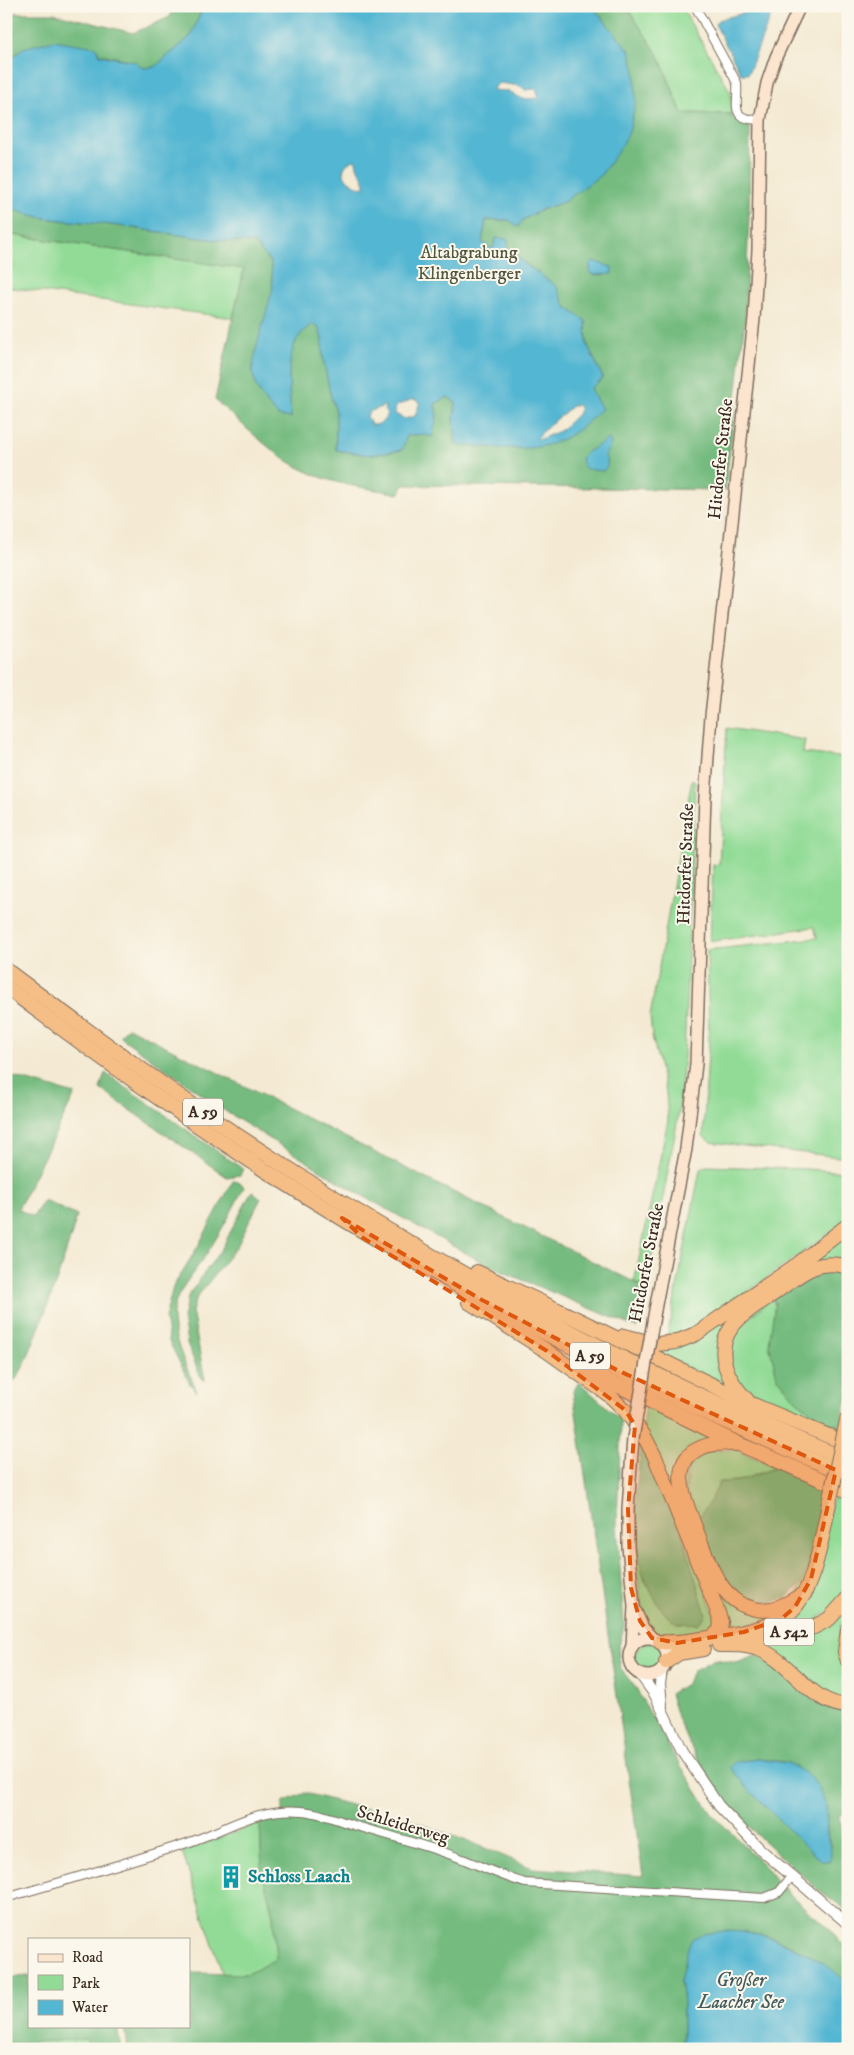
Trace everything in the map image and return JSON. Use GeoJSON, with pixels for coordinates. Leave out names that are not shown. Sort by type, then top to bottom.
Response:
{"type":"FeatureCollection","features":[{"type":"Feature","properties":{"kind":"highway","name":"A 59"},"geometry":{"type":"LineString","coordinates":[[6,970],[110,1047],[259,1150],[408,1242],[488,1288],[623,1359],[728,1408],[848,1460]]}},
{"type":"Feature","properties":{"kind":"highway","name":"A 59"},"geometry":{"type":"LineString","coordinates":[[6,987],[172,1107],[266,1170],[342,1218],[482,1300],[617,1370],[725,1421],[848,1475]]}},
{"type":"Feature","properties":{"kind":"highway"},"geometry":{"type":"LineString","coordinates":[[342,1218],[363,1238],[547,1352],[609,1394],[644,1436],[659,1466],[721,1622],[716,1641],[760,1649],[787,1667],[812,1691],[827,1701],[848,1706]]}},
{"type":"Feature","properties":{"kind":"highway"},"geometry":{"type":"LineString","coordinates":[[581,1321],[627,1337],[657,1344],[676,1342],[696,1334],[749,1298],[811,1255],[848,1225]]}},
{"type":"Feature","properties":{"kind":"highway"},"geometry":{"type":"LineString","coordinates":[[408,1242],[438,1252],[751,1404],[848,1444]]}},
{"type":"Feature","properties":{"kind":"highway"},"geometry":{"type":"LineString","coordinates":[[751,1404],[735,1387],[726,1372],[723,1353],[724,1344],[731,1328],[746,1313],[806,1270],[820,1264],[836,1263],[848,1267]]}},
{"type":"Feature","properties":{"kind":"highway"},"geometry":{"type":"LineString","coordinates":[[547,1352],[740,1445],[848,1491]]}},
{"type":"Feature","properties":{"kind":"highway","name":"A 542"},"geometry":{"type":"LineString","coordinates":[[664,1665],[679,1653],[780,1619],[795,1607],[805,1593],[811,1578],[848,1416]]}},
{"type":"Feature","properties":{"kind":"highway"},"geometry":{"type":"LineString","coordinates":[[740,1445],[710,1444],[690,1454],[684,1463],[682,1486],[685,1500],[712,1570],[730,1596],[742,1604],[757,1610],[780,1607],[805,1593]]}},
{"type":"Feature","properties":{"kind":"highway","name":"A 542"},"geometry":{"type":"LineString","coordinates":[[656,1640],[716,1641],[814,1627],[829,1619],[848,1598]]}},
{"type":"Feature","properties":{"kind":"highway"},"geometry":{"type":"LineString","coordinates":[[848,1629],[845,1652],[848,1661]]}},
{"type":"Feature","properties":{"kind":"main road","name":"Hitdorfer Straße"},"geometry":{"type":"LineString","coordinates":[[632,1647],[634,1606],[628,1547],[628,1519],[633,1438],[686,1149],[696,1064],[705,797],[711,716],[754,318],[758,250],[761,114],[767,83],[776,57],[800,6]]}},
{"type":"Feature","properties":{"kind":"main road","name":"Hitdorfer Straße"},"geometry":{"type":"LineString","coordinates":[[634,1606],[643,1628],[656,1640]]}},
{"type":"Feature","properties":{"kind":"main road"},"geometry":{"type":"LineString","coordinates":[[640,1639],[656,1640],[666,1651],[664,1665],[654,1674],[639,1674],[634,1670],[629,1659],[632,1647],[640,1639]]}},
{"type":"Feature","properties":{"kind":"street"},"geometry":{"type":"LineString","coordinates":[[695,6],[737,83],[737,112],[742,117],[761,114]]}},
{"type":"Feature","properties":{"kind":"street"},"geometry":{"type":"LineString","coordinates":[[663,1711],[660,1684],[664,1665]]}},
{"type":"Feature","properties":{"kind":"street"},"geometry":{"type":"LineString","coordinates":[[639,1674],[650,1687],[682,1751],[703,1785],[719,1806],[760,1849],[848,1924]]}},
{"type":"Feature","properties":{"kind":"street","name":"Schleiderweg"},"geometry":{"type":"LineString","coordinates":[[6,1898],[217,1833],[257,1814],[282,1810],[305,1811],[399,1839],[466,1860],[503,1877],[525,1883],[764,1898],[779,1892],[792,1876]]}},
{"type":"Feature","properties":{"kind":"highlighted area"},"geometry":{"type":"Polygon","coordinates":[[[342,1218],[482,1300],[617,1370],[836,1470],[811,1579],[795,1607],[781,1619],[744,1632],[677,1643],[652,1638],[640,1621],[631,1588],[628,1509],[635,1425],[625,1410],[547,1351],[363,1238],[342,1218]]]}},
{"type":"Feature","properties":{"kind":"green space"},"geometry":{"type":"Polygon","coordinates":[[[172,6],[201,6],[200,14],[191,36],[155,67],[143,68],[120,58],[104,55],[23,48],[6,64],[6,13],[53,13],[133,33],[170,17],[172,6]]]}},
{"type":"Feature","properties":{"kind":"green space"},"geometry":{"type":"Polygon","coordinates":[[[592,6],[626,6],[659,56],[682,113],[732,114],[732,117],[750,128],[745,319],[725,490],[404,485],[399,494],[328,480],[294,465],[282,457],[215,400],[244,269],[6,234],[6,207],[58,220],[254,243],[271,263],[273,289],[256,354],[291,418],[289,380],[292,353],[296,342],[303,332],[313,324],[318,326],[322,339],[323,358],[330,393],[336,412],[336,450],[370,455],[402,450],[407,436],[422,434],[437,418],[435,404],[448,397],[456,403],[454,418],[497,446],[522,449],[572,434],[590,389],[603,378],[587,344],[586,321],[566,307],[556,286],[524,263],[508,247],[508,239],[492,249],[482,242],[486,220],[523,220],[543,209],[564,202],[630,51],[592,6]]]}},
{"type":"Feature","properties":{"kind":"green space"},"geometry":{"type":"Polygon","coordinates":[[[626,6],[681,6],[731,93],[732,114],[682,113],[659,56],[626,6]]]}},
{"type":"Feature","properties":{"kind":"green space"},"geometry":{"type":"Polygon","coordinates":[[[6,234],[244,269],[233,318],[6,287],[6,234]]]}},
{"type":"Feature","properties":{"kind":"green space"},"geometry":{"type":"Polygon","coordinates":[[[727,728],[805,740],[803,753],[848,758],[848,1158],[710,1142],[703,1136],[709,1038],[707,950],[817,938],[814,927],[715,941],[710,940],[713,865],[719,864],[727,728]]]}},
{"type":"Feature","properties":{"kind":"green space"},"geometry":{"type":"Polygon","coordinates":[[[692,779],[695,781],[684,1058],[679,1112],[646,1288],[634,1283],[668,1120],[666,1093],[652,1036],[650,1017],[692,779]]]}},
{"type":"Feature","properties":{"kind":"green space"},"geometry":{"type":"Polygon","coordinates":[[[128,1027],[646,1288],[637,1328],[487,1265],[356,1192],[228,1113],[122,1038],[121,1035],[128,1027]]]}},
{"type":"Feature","properties":{"kind":"green space"},"geometry":{"type":"Polygon","coordinates":[[[105,1073],[243,1169],[240,1175],[227,1177],[100,1089],[105,1073]]]}},
{"type":"Feature","properties":{"kind":"green space"},"geometry":{"type":"Polygon","coordinates":[[[6,1075],[75,1094],[18,1209],[33,1217],[44,1200],[77,1216],[42,1321],[21,1371],[6,1389],[6,1075]]]}},
{"type":"Feature","properties":{"kind":"green space"},"geometry":{"type":"Polygon","coordinates":[[[706,1166],[848,1172],[848,1220],[694,1330],[667,1338],[700,1170],[706,1166]]]}},
{"type":"Feature","properties":{"kind":"green space"},"geometry":{"type":"Polygon","coordinates":[[[233,1181],[240,1182],[244,1187],[214,1242],[180,1292],[173,1310],[176,1339],[197,1392],[190,1384],[169,1341],[165,1318],[173,1287],[197,1248],[233,1181]]]}},
{"type":"Feature","properties":{"kind":"green space"},"geometry":{"type":"Polygon","coordinates":[[[252,1191],[261,1198],[237,1246],[197,1297],[192,1311],[205,1381],[201,1378],[187,1343],[183,1318],[188,1296],[222,1248],[252,1191]]]}},
{"type":"Feature","properties":{"kind":"green space"},"geometry":{"type":"Polygon","coordinates":[[[848,1229],[848,1265],[833,1261],[727,1331],[733,1389],[654,1354],[656,1347],[664,1347],[848,1229]]]}},
{"type":"Feature","properties":{"kind":"green space"},"geometry":{"type":"Polygon","coordinates":[[[848,1270],[848,1393],[841,1426],[822,1421],[796,1400],[777,1377],[769,1344],[775,1302],[773,1298],[810,1272],[848,1270]]]}},
{"type":"Feature","properties":{"kind":"green space"},"geometry":{"type":"Polygon","coordinates":[[[773,1298],[796,1400],[822,1421],[841,1426],[839,1436],[756,1400],[749,1395],[728,1366],[730,1342],[737,1329],[773,1298]]]}},
{"type":"Feature","properties":{"kind":"green space"},"geometry":{"type":"Polygon","coordinates":[[[579,1382],[621,1420],[617,1523],[624,1626],[618,1650],[621,1669],[635,1687],[679,1764],[712,1814],[765,1866],[777,1882],[826,1925],[848,1950],[848,1989],[820,1962],[783,1942],[754,1933],[723,1931],[684,1961],[684,1970],[680,1981],[683,2001],[683,2049],[128,2049],[125,2028],[190,2028],[190,1973],[247,1974],[276,1959],[273,1915],[262,1871],[260,1823],[283,1814],[283,1802],[305,1793],[415,1822],[532,1868],[643,1876],[573,1392],[579,1382]]]}},
{"type":"Feature","properties":{"kind":"green space"},"geometry":{"type":"Polygon","coordinates":[[[645,1407],[713,1437],[687,1453],[684,1504],[780,1616],[730,1631],[643,1428],[645,1407]]]}},
{"type":"Feature","properties":{"kind":"green space"},"geometry":{"type":"Polygon","coordinates":[[[642,1437],[678,1520],[706,1615],[698,1624],[678,1623],[671,1620],[657,1602],[647,1583],[640,1563],[636,1543],[635,1501],[642,1437]]]}},
{"type":"Feature","properties":{"kind":"green space"},"geometry":{"type":"Polygon","coordinates":[[[734,1449],[777,1467],[739,1481],[720,1482],[710,1503],[696,1521],[686,1492],[688,1465],[699,1452],[734,1449]]]}},
{"type":"Feature","properties":{"kind":"green space"},"geometry":{"type":"Polygon","coordinates":[[[777,1467],[826,1488],[808,1567],[803,1580],[787,1597],[767,1604],[751,1603],[724,1585],[696,1521],[709,1503],[720,1482],[739,1481],[777,1467]]]}},
{"type":"Feature","properties":{"kind":"green space"},"geometry":{"type":"Polygon","coordinates":[[[835,1493],[848,1498],[848,1589],[837,1606],[816,1620],[765,1630],[789,1617],[835,1493]]]}},
{"type":"Feature","properties":{"kind":"green space"},"geometry":{"type":"Polygon","coordinates":[[[682,1532],[718,1622],[715,1631],[667,1638],[649,1628],[643,1614],[634,1541],[646,1586],[682,1532]]]}},
{"type":"Feature","properties":{"kind":"green space"},"geometry":{"type":"Polygon","coordinates":[[[848,1607],[837,1647],[842,1649],[848,1672],[848,1701],[832,1698],[760,1644],[848,1607]]]}},
{"type":"Feature","properties":{"kind":"green space"},"geometry":{"type":"Polygon","coordinates":[[[649,1643],[659,1647],[663,1657],[659,1667],[649,1671],[639,1667],[635,1657],[639,1647],[649,1643]]]}},
{"type":"Feature","properties":{"kind":"green space"},"geometry":{"type":"Polygon","coordinates":[[[757,1655],[848,1711],[848,1813],[839,1815],[848,1860],[848,1911],[816,1888],[756,1834],[725,1802],[696,1757],[678,1720],[670,1694],[686,1684],[694,1670],[715,1659],[737,1663],[757,1655]],[[757,1759],[735,1762],[730,1767],[809,1850],[831,1846],[827,1832],[826,1807],[816,1789],[798,1770],[788,1763],[757,1759]]]}},
{"type":"Feature","properties":{"kind":"green space"},"geometry":{"type":"Polygon","coordinates":[[[260,1823],[262,1871],[273,1915],[276,1959],[247,1974],[223,1975],[182,1852],[260,1823]]]}},
{"type":"Feature","properties":{"kind":"green space"},"geometry":{"type":"Polygon","coordinates":[[[28,1976],[28,2028],[117,2028],[121,2049],[91,2049],[86,2039],[6,2044],[6,1978],[28,1976]]]}},
{"type":"Feature","properties":{"kind":"green space"},"geometry":{"type":"Polygon","coordinates":[[[87,2039],[91,2049],[29,2049],[26,2041],[87,2039]]]}},
{"type":"Feature","properties":{"kind":"water","name":"Altabgrabung Klingenberger"},"geometry":{"type":"Polygon","coordinates":[[[201,6],[592,6],[630,51],[635,71],[636,100],[629,132],[622,146],[601,175],[564,202],[543,209],[523,220],[518,227],[509,220],[486,220],[482,242],[492,249],[496,238],[508,239],[508,247],[524,263],[556,286],[566,307],[586,321],[587,344],[603,378],[590,389],[602,409],[571,435],[548,445],[522,448],[495,448],[456,445],[454,418],[456,403],[448,397],[435,404],[437,418],[432,437],[422,434],[407,436],[402,450],[370,455],[336,450],[336,412],[330,393],[323,358],[322,339],[318,326],[313,324],[303,332],[296,342],[292,354],[289,380],[291,418],[278,416],[264,400],[256,386],[252,371],[257,345],[273,288],[271,263],[254,243],[58,220],[6,207],[6,64],[23,48],[54,40],[96,47],[100,55],[136,62],[143,68],[155,67],[191,36],[200,14],[201,6]],[[499,83],[492,90],[507,91],[523,99],[539,98],[536,89],[525,90],[521,86],[499,83]],[[354,160],[344,168],[345,177],[353,184],[365,188],[356,161],[354,160]],[[413,399],[396,406],[395,414],[405,419],[415,416],[420,402],[413,399]],[[577,405],[572,406],[537,438],[540,439],[560,431],[579,412],[580,408],[577,405]],[[386,406],[369,412],[367,416],[371,425],[380,423],[387,415],[384,409],[386,406]]]}},
{"type":"Feature","properties":{"kind":"water"},"geometry":{"type":"Polygon","coordinates":[[[769,6],[773,10],[748,74],[741,74],[715,24],[718,20],[769,6]]]}},
{"type":"Feature","properties":{"kind":"water"},"geometry":{"type":"Polygon","coordinates":[[[593,261],[612,267],[612,274],[594,275],[590,273],[590,263],[593,261]]]}},
{"type":"Feature","properties":{"kind":"water"},"geometry":{"type":"Polygon","coordinates":[[[609,439],[611,443],[605,456],[608,466],[603,471],[586,469],[582,464],[581,458],[587,452],[609,439]]]}},
{"type":"Feature","properties":{"kind":"water"},"geometry":{"type":"Polygon","coordinates":[[[757,1759],[788,1763],[807,1774],[818,1786],[826,1805],[827,1835],[831,1853],[830,1862],[822,1861],[809,1850],[747,1788],[730,1767],[735,1762],[757,1759]]]}},
{"type":"Feature","properties":{"kind":"water","name":"Großer Laacher See"},"geometry":{"type":"Polygon","coordinates":[[[723,1931],[750,1932],[768,1937],[809,1955],[835,1972],[844,1981],[848,1990],[848,2049],[683,2049],[683,2001],[680,1981],[689,1944],[693,1938],[703,1934],[723,1931]]]}},
{"type":"Feature","properties":{"kind":"place","name":"Schloss Laach"},"geometry":{"type":"Point","coordinates":[231,1877]}}]}
